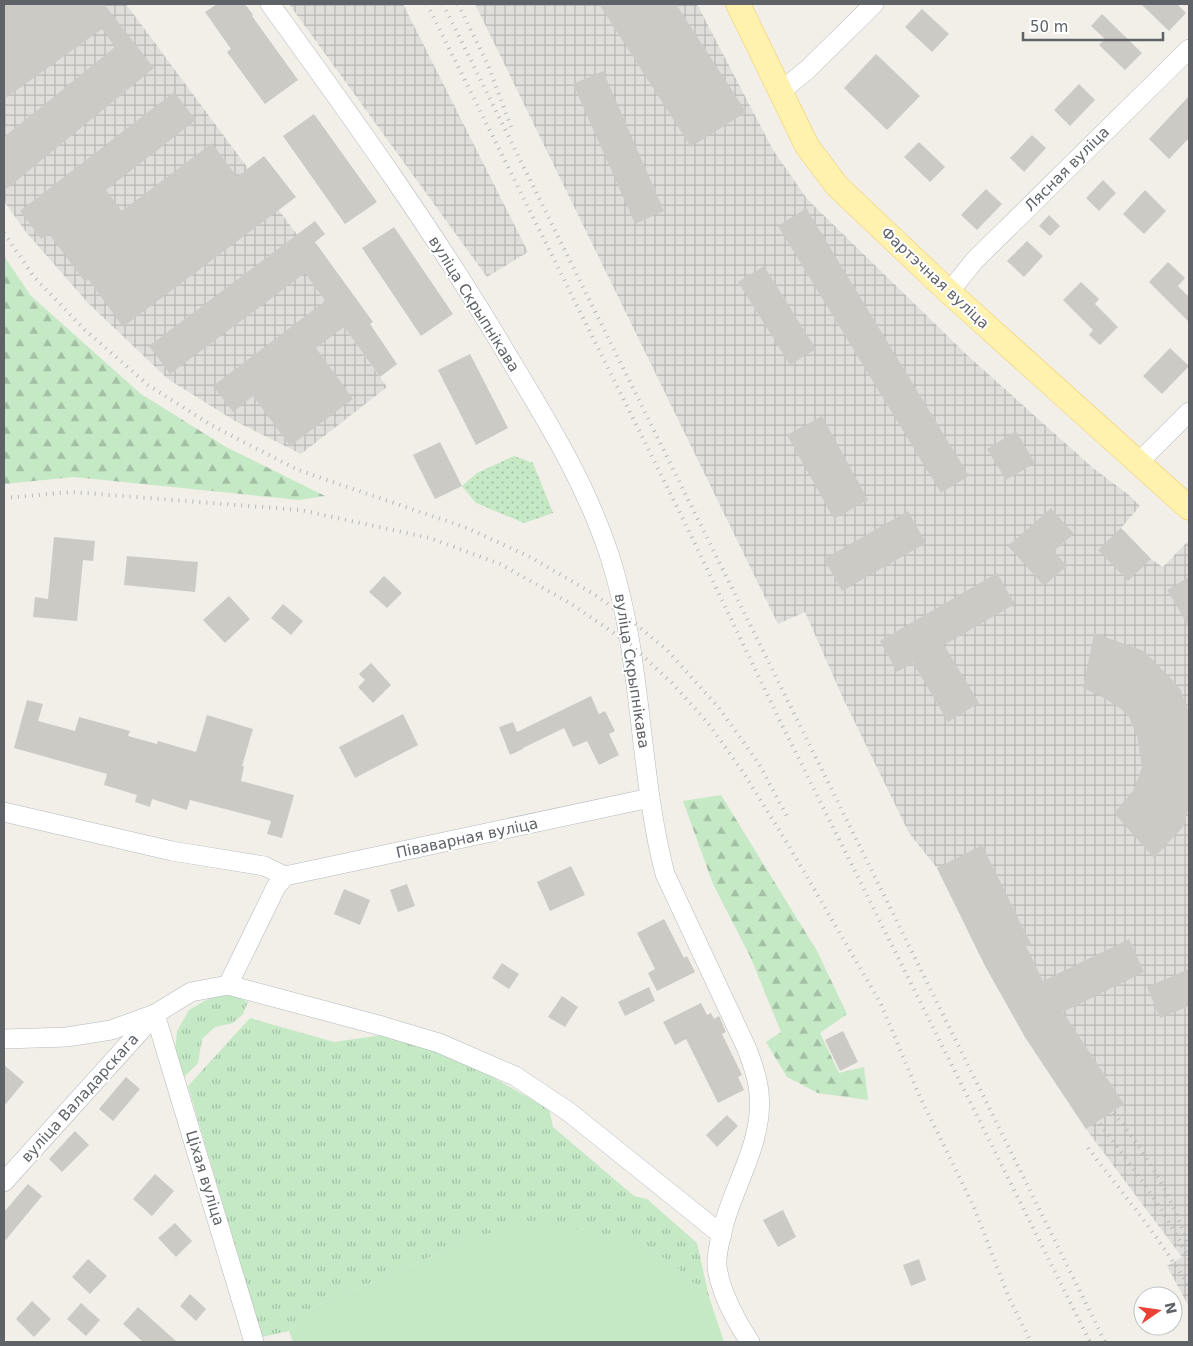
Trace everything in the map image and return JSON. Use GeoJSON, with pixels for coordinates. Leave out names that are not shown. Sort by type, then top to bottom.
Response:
{"type":"FeatureCollection","features":[{"type":"Feature","properties":{"kind":"main road","name":"Фартэчная вуліца"},"geometry":{"type":"LineString","coordinates":[[738,4],[807,146],[837,186],[949,292],[1189,508]]}},
{"type":"Feature","properties":{"kind":"street","name":"вуліца Скрыпнікава"},"geometry":{"type":"LineString","coordinates":[[270,4],[404,193],[484,316],[568,456],[610,556],[626,617],[650,798],[665,874],[755,1070],[759,1093],[756,1136],[728,1209],[717,1265],[722,1284],[739,1325],[750,1342]]}},
{"type":"Feature","properties":{"kind":"street"},"geometry":{"type":"LineString","coordinates":[[781,91],[807,70],[874,4]]}},
{"type":"Feature","properties":{"kind":"street","name":"Лясная вуліца"},"geometry":{"type":"LineString","coordinates":[[949,292],[975,260],[1189,49]]}},
{"type":"Feature","properties":{"kind":"street"},"geometry":{"type":"LineString","coordinates":[[1138,463],[1189,412]]}},
{"type":"Feature","properties":{"kind":"street","name":"Піваварная вуліца"},"geometry":{"type":"LineString","coordinates":[[285,876],[650,798]]}},
{"type":"Feature","properties":{"kind":"street"},"geometry":{"type":"LineString","coordinates":[[4,812],[172,850],[264,866],[285,876],[276,887],[228,985]]}},
{"type":"Feature","properties":{"kind":"street"},"geometry":{"type":"LineString","coordinates":[[4,1039],[88,1034],[111,1030],[155,1014],[190,992],[228,985],[382,1026],[439,1043],[515,1076],[570,1112],[722,1235]]}},
{"type":"Feature","properties":{"kind":"street","name":"вуліца Валадарскага"},"geometry":{"type":"LineString","coordinates":[[4,1182],[155,1014]]}},
{"type":"Feature","properties":{"kind":"street","name":"Ціхая вуліца"},"geometry":{"type":"LineString","coordinates":[[155,1014],[254,1342]]}},
{"type":"Feature","properties":{"kind":"shaded area"},"geometry":{"type":"Polygon","coordinates":[[[4,4],[126,4],[307,248],[318,291],[387,387],[301,454],[235,421],[168,379],[88,303],[26,232],[4,201],[4,4]]]}},
{"type":"Feature","properties":{"kind":"shaded area"},"geometry":{"type":"Polygon","coordinates":[[[289,4],[403,4],[528,252],[487,277],[289,4]]]}},
{"type":"Feature","properties":{"kind":"shaded area"},"geometry":{"type":"Polygon","coordinates":[[[475,4],[697,4],[773,150],[807,199],[967,355],[1093,468],[1129,495],[1140,506],[1121,528],[1151,559],[1163,567],[1189,542],[1189,1307],[1183,1296],[1183,1286],[1178,1286],[1167,1266],[1182,1257],[1086,1129],[1025,1037],[986,966],[937,868],[909,833],[842,696],[805,612],[778,624],[475,4]]]}},
{"type":"Feature","properties":{"kind":"green space"},"geometry":{"type":"Polygon","coordinates":[[[4,256],[31,296],[141,394],[226,447],[325,496],[299,500],[74,477],[4,484],[4,256]]]}},
{"type":"Feature","properties":{"kind":"green space"},"geometry":{"type":"Polygon","coordinates":[[[514,456],[533,463],[553,513],[524,523],[476,503],[462,486],[477,473],[514,456]]]}},
{"type":"Feature","properties":{"kind":"green space"},"geometry":{"type":"Polygon","coordinates":[[[721,795],[817,951],[847,1014],[820,1033],[839,1073],[864,1067],[868,1100],[818,1093],[787,1077],[766,1042],[781,1032],[750,956],[713,884],[683,801],[721,795]]]}},
{"type":"Feature","properties":{"kind":"green space"},"geometry":{"type":"Polygon","coordinates":[[[222,995],[238,997],[248,1002],[243,1014],[233,1023],[215,1027],[202,1039],[198,1063],[183,1078],[175,1053],[177,1031],[189,1010],[206,1000],[222,995]]]}},
{"type":"Feature","properties":{"kind":"green space"},"geometry":{"type":"Polygon","coordinates":[[[250,1018],[334,1042],[383,1035],[462,1060],[549,1109],[553,1127],[634,1196],[647,1199],[697,1243],[709,1297],[677,1268],[641,1241],[469,1239],[400,1271],[315,1306],[289,1331],[262,1337],[188,1086],[250,1018]]]}},
{"type":"Feature","properties":{"kind":"green space"},"geometry":{"type":"Polygon","coordinates":[[[530,1221],[641,1241],[677,1268],[709,1297],[724,1342],[293,1342],[289,1331],[315,1306],[400,1271],[469,1239],[530,1221]]]}},
{"type":"Feature","properties":{"kind":"building"},"geometry":{"type":"Polygon","coordinates":[[[4,4],[104,4],[154,68],[4,191],[4,137],[115,47],[102,29],[4,99],[4,4]]]}},
{"type":"Feature","properties":{"kind":"building"},"geometry":{"type":"Polygon","coordinates":[[[217,4],[245,4],[298,80],[265,104],[227,52],[231,49],[205,12],[217,4]]]}},
{"type":"Feature","properties":{"kind":"building"},"geometry":{"type":"Polygon","coordinates":[[[599,4],[676,4],[746,112],[691,147],[599,4]]]}},
{"type":"Feature","properties":{"kind":"building"},"geometry":{"type":"Polygon","coordinates":[[[1141,4],[1177,4],[1186,13],[1169,31],[1141,4]]]}},
{"type":"Feature","properties":{"kind":"building"},"geometry":{"type":"Polygon","coordinates":[[[922,9],[949,34],[932,52],[905,27],[922,9]]]}},
{"type":"Feature","properties":{"kind":"building"},"geometry":{"type":"Polygon","coordinates":[[[1102,14],[1142,53],[1125,70],[1099,45],[1105,39],[1091,26],[1102,14]]]}},
{"type":"Feature","properties":{"kind":"building"},"geometry":{"type":"Polygon","coordinates":[[[876,54],[920,96],[887,130],[844,88],[876,54]]]}},
{"type":"Feature","properties":{"kind":"building"},"geometry":{"type":"Polygon","coordinates":[[[603,71],[664,211],[635,224],[573,84],[603,71]]]}},
{"type":"Feature","properties":{"kind":"building"},"geometry":{"type":"Polygon","coordinates":[[[1079,84],[1095,100],[1070,126],[1054,110],[1079,84]]]}},
{"type":"Feature","properties":{"kind":"building"},"geometry":{"type":"Polygon","coordinates":[[[174,92],[196,120],[106,190],[122,211],[212,143],[237,177],[264,156],[296,197],[123,327],[88,279],[85,282],[49,234],[41,239],[20,211],[174,92]]]}},
{"type":"Feature","properties":{"kind":"building"},"geometry":{"type":"Polygon","coordinates":[[[1189,96],[1189,138],[1169,159],[1149,139],[1189,96]]]}},
{"type":"Feature","properties":{"kind":"building"},"geometry":{"type":"Polygon","coordinates":[[[314,114],[377,202],[345,224],[283,136],[314,114]]]}},
{"type":"Feature","properties":{"kind":"building"},"geometry":{"type":"Polygon","coordinates":[[[1032,135],[1046,148],[1024,172],[1010,158],[1032,135]]]}},
{"type":"Feature","properties":{"kind":"building"},"geometry":{"type":"Polygon","coordinates":[[[919,142],[945,167],[930,182],[904,157],[919,142]]]}},
{"type":"Feature","properties":{"kind":"building"},"geometry":{"type":"Polygon","coordinates":[[[1103,180],[1116,193],[1099,211],[1086,198],[1103,180]]]}},
{"type":"Feature","properties":{"kind":"building"},"geometry":{"type":"Polygon","coordinates":[[[986,189],[1002,204],[977,230],[961,215],[986,189]]]}},
{"type":"Feature","properties":{"kind":"building"},"geometry":{"type":"Polygon","coordinates":[[[1145,190],[1166,211],[1144,234],[1123,214],[1145,190]]]}},
{"type":"Feature","properties":{"kind":"building"},"geometry":{"type":"Polygon","coordinates":[[[806,208],[969,476],[941,493],[778,226],[806,208]]]}},
{"type":"Feature","properties":{"kind":"building"},"geometry":{"type":"Polygon","coordinates":[[[1049,215],[1060,226],[1050,236],[1039,226],[1049,215]]]}},
{"type":"Feature","properties":{"kind":"building"},"geometry":{"type":"Polygon","coordinates":[[[315,221],[325,234],[315,242],[373,322],[370,324],[397,364],[380,377],[344,327],[316,348],[353,399],[290,446],[253,396],[233,412],[213,386],[325,301],[305,273],[170,374],[149,346],[315,221]]]}},
{"type":"Feature","properties":{"kind":"building"},"geometry":{"type":"Polygon","coordinates":[[[394,227],[453,314],[421,336],[362,248],[394,227]]]}},
{"type":"Feature","properties":{"kind":"building"},"geometry":{"type":"Polygon","coordinates":[[[1027,241],[1043,256],[1024,277],[1007,261],[1027,241]]]}},
{"type":"Feature","properties":{"kind":"building"},"geometry":{"type":"Polygon","coordinates":[[[1168,262],[1185,278],[1178,286],[1189,297],[1189,322],[1149,282],[1168,262]]]}},
{"type":"Feature","properties":{"kind":"building"},"geometry":{"type":"Polygon","coordinates":[[[764,266],[816,349],[790,365],[738,282],[764,266]]]}},
{"type":"Feature","properties":{"kind":"building"},"geometry":{"type":"Polygon","coordinates":[[[1081,282],[1099,299],[1095,304],[1118,327],[1100,345],[1089,335],[1093,330],[1063,300],[1081,282]]]}},
{"type":"Feature","properties":{"kind":"building"},"geometry":{"type":"Polygon","coordinates":[[[1170,348],[1189,366],[1162,394],[1143,376],[1170,348]]]}},
{"type":"Feature","properties":{"kind":"building"},"geometry":{"type":"Polygon","coordinates":[[[470,354],[508,428],[476,445],[438,370],[470,354]]]}},
{"type":"Feature","properties":{"kind":"building"},"geometry":{"type":"Polygon","coordinates":[[[822,416],[868,500],[834,519],[787,435],[822,416]]]}},
{"type":"Feature","properties":{"kind":"building"},"geometry":{"type":"Polygon","coordinates":[[[1016,431],[1035,463],[1006,480],[987,449],[1016,431]]]}},
{"type":"Feature","properties":{"kind":"building"},"geometry":{"type":"Polygon","coordinates":[[[440,442],[462,486],[435,499],[413,455],[440,442]]]}},
{"type":"Feature","properties":{"kind":"building"},"geometry":{"type":"Polygon","coordinates":[[[1051,508],[1074,534],[1054,551],[1067,566],[1044,586],[1008,546],[1051,508]]]}},
{"type":"Feature","properties":{"kind":"building"},"geometry":{"type":"Polygon","coordinates":[[[908,511],[926,543],[842,591],[824,559],[908,511]]]}},
{"type":"Feature","properties":{"kind":"building"},"geometry":{"type":"Polygon","coordinates":[[[1121,528],[1151,559],[1128,581],[1098,550],[1121,528]]]}},
{"type":"Feature","properties":{"kind":"building"},"geometry":{"type":"Polygon","coordinates":[[[54,537],[95,541],[93,561],[83,560],[77,621],[33,617],[35,597],[48,599],[54,537]]]}},
{"type":"Feature","properties":{"kind":"building"},"geometry":{"type":"Polygon","coordinates":[[[127,556],[198,562],[195,592],[124,585],[127,556]]]}},
{"type":"Feature","properties":{"kind":"building"},"geometry":{"type":"Polygon","coordinates":[[[997,573],[1015,604],[944,645],[979,703],[948,722],[913,663],[897,672],[880,641],[997,573]]]}},
{"type":"Feature","properties":{"kind":"building"},"geometry":{"type":"Polygon","coordinates":[[[384,576],[402,593],[387,608],[369,592],[384,576]]]}},
{"type":"Feature","properties":{"kind":"building"},"geometry":{"type":"Polygon","coordinates":[[[1189,577],[1189,627],[1167,590],[1189,577]]]}},
{"type":"Feature","properties":{"kind":"building"},"geometry":{"type":"Polygon","coordinates":[[[229,596],[250,619],[225,643],[203,620],[229,596]]]}},
{"type":"Feature","properties":{"kind":"building"},"geometry":{"type":"Polygon","coordinates":[[[283,604],[303,621],[291,635],[271,618],[283,604]]]}},
{"type":"Feature","properties":{"kind":"building"},"geometry":{"type":"Polygon","coordinates":[[[1094,633],[1144,651],[1180,688],[1189,713],[1189,806],[1183,827],[1154,858],[1114,813],[1133,791],[1142,768],[1137,736],[1127,713],[1104,698],[1083,688],[1094,633]]]}},
{"type":"Feature","properties":{"kind":"building"},"geometry":{"type":"Polygon","coordinates":[[[371,663],[391,685],[373,703],[358,687],[365,680],[359,674],[371,663]]]}},
{"type":"Feature","properties":{"kind":"building"},"geometry":{"type":"Polygon","coordinates":[[[591,696],[599,714],[605,711],[615,731],[609,734],[619,755],[599,765],[587,741],[573,747],[564,728],[510,755],[499,727],[513,722],[517,732],[591,696]]]}},
{"type":"Feature","properties":{"kind":"building"},"geometry":{"type":"Polygon","coordinates":[[[27,700],[43,704],[38,721],[75,731],[79,717],[130,731],[128,736],[157,744],[158,741],[196,752],[207,715],[253,729],[242,766],[244,766],[241,781],[294,795],[282,838],[267,834],[271,821],[190,800],[187,810],[152,799],[150,807],[135,802],[137,795],[104,785],[107,774],[14,748],[27,700]]]}},
{"type":"Feature","properties":{"kind":"building"},"geometry":{"type":"Polygon","coordinates":[[[403,714],[418,745],[355,778],[339,747],[403,714]]]}},
{"type":"Feature","properties":{"kind":"building"},"geometry":{"type":"Polygon","coordinates":[[[982,845],[1031,944],[1026,946],[1043,981],[1129,939],[1144,972],[1063,1012],[1124,1104],[1086,1129],[1025,1037],[985,966],[937,868],[982,845]]]}},
{"type":"Feature","properties":{"kind":"building"},"geometry":{"type":"Polygon","coordinates":[[[571,866],[585,895],[550,911],[537,882],[571,866]]]}},
{"type":"Feature","properties":{"kind":"building"},"geometry":{"type":"Polygon","coordinates":[[[407,884],[415,906],[398,912],[390,890],[407,884]]]}},
{"type":"Feature","properties":{"kind":"building"},"geometry":{"type":"Polygon","coordinates":[[[344,889],[370,900],[360,925],[334,914],[344,889]]]}},
{"type":"Feature","properties":{"kind":"building"},"geometry":{"type":"Polygon","coordinates":[[[664,919],[684,958],[687,956],[695,972],[657,991],[648,973],[655,969],[637,933],[664,919]]]}},
{"type":"Feature","properties":{"kind":"building"},"geometry":{"type":"Polygon","coordinates":[[[502,963],[519,974],[509,989],[492,978],[502,963]]]}},
{"type":"Feature","properties":{"kind":"building"},"geometry":{"type":"Polygon","coordinates":[[[1189,969],[1189,1006],[1160,1018],[1147,987],[1189,969]]]}},
{"type":"Feature","properties":{"kind":"building"},"geometry":{"type":"Polygon","coordinates":[[[649,987],[655,1001],[625,1016],[618,1002],[649,987]]]}},
{"type":"Feature","properties":{"kind":"building"},"geometry":{"type":"Polygon","coordinates":[[[562,996],[578,1007],[565,1027],[548,1017],[562,996]]]}},
{"type":"Feature","properties":{"kind":"building"},"geometry":{"type":"Polygon","coordinates":[[[701,1003],[707,1015],[711,1013],[714,1019],[719,1016],[726,1032],[722,1034],[742,1075],[738,1077],[744,1090],[718,1103],[686,1039],[675,1045],[663,1022],[701,1003]]]}},
{"type":"Feature","properties":{"kind":"building"},"geometry":{"type":"Polygon","coordinates":[[[843,1031],[858,1062],[840,1071],[825,1040],[843,1031]]]}},
{"type":"Feature","properties":{"kind":"building"},"geometry":{"type":"Polygon","coordinates":[[[4,1065],[24,1082],[4,1106],[4,1065]]]}},
{"type":"Feature","properties":{"kind":"building"},"geometry":{"type":"Polygon","coordinates":[[[126,1077],[140,1089],[113,1121],[99,1109],[126,1077]]]}},
{"type":"Feature","properties":{"kind":"building"},"geometry":{"type":"Polygon","coordinates":[[[727,1115],[738,1126],[717,1147],[706,1135],[727,1115]]]}},
{"type":"Feature","properties":{"kind":"building"},"geometry":{"type":"Polygon","coordinates":[[[75,1131],[89,1145],[62,1172],[49,1159],[75,1131]]]}},
{"type":"Feature","properties":{"kind":"building"},"geometry":{"type":"Polygon","coordinates":[[[155,1174],[174,1191],[152,1216],[133,1199],[155,1174]]]}},
{"type":"Feature","properties":{"kind":"building"},"geometry":{"type":"Polygon","coordinates":[[[28,1184],[42,1196],[4,1242],[4,1212],[28,1184]]]}},
{"type":"Feature","properties":{"kind":"building"},"geometry":{"type":"Polygon","coordinates":[[[783,1210],[796,1237],[778,1247],[763,1220],[783,1210]]]}},
{"type":"Feature","properties":{"kind":"building"},"geometry":{"type":"Polygon","coordinates":[[[175,1223],[192,1241],[176,1257],[158,1238],[175,1223]]]}},
{"type":"Feature","properties":{"kind":"building"},"geometry":{"type":"Polygon","coordinates":[[[88,1259],[107,1276],[90,1294],[72,1277],[88,1259]]]}},
{"type":"Feature","properties":{"kind":"building"},"geometry":{"type":"Polygon","coordinates":[[[919,1259],[926,1280],[911,1286],[903,1265],[919,1259]]]}},
{"type":"Feature","properties":{"kind":"building"},"geometry":{"type":"Polygon","coordinates":[[[190,1294],[206,1309],[196,1321],[180,1306],[190,1294]]]}},
{"type":"Feature","properties":{"kind":"building"},"geometry":{"type":"Polygon","coordinates":[[[32,1301],[51,1319],[34,1337],[16,1319],[32,1301]]]}},
{"type":"Feature","properties":{"kind":"building"},"geometry":{"type":"Polygon","coordinates":[[[81,1303],[100,1320],[86,1336],[67,1319],[81,1303]]]}},
{"type":"Feature","properties":{"kind":"building"},"geometry":{"type":"Polygon","coordinates":[[[138,1307],[177,1342],[143,1342],[123,1324],[138,1307]]]}},
{"type":"Feature","properties":{"kind":"railway"},"geometry":{"type":"LineString","coordinates":[[427,4],[684,521],[780,721],[1090,1342]]}},
{"type":"Feature","properties":{"kind":"railway"},"geometry":{"type":"LineString","coordinates":[[443,4],[1105,1342]]}},
{"type":"Feature","properties":{"kind":"railway"},"geometry":{"type":"LineString","coordinates":[[458,4],[488,65],[511,127]]}},
{"type":"Feature","properties":{"kind":"railway"},"geometry":{"type":"LineString","coordinates":[[4,233],[34,277],[85,330],[148,385],[211,425],[298,470],[467,528],[530,557],[592,593],[627,617],[667,650],[719,708],[759,764],[789,820]]}},
{"type":"Feature","properties":{"kind":"railway"},"geometry":{"type":"LineString","coordinates":[[4,498],[72,492],[300,510],[430,538],[500,564],[570,603],[631,645],[672,683],[708,723],[743,772],[789,846],[881,1004],[919,1095],[974,1207],[1009,1298],[1031,1342]]}},
{"type":"Feature","properties":{"kind":"railway"},"geometry":{"type":"LineString","coordinates":[[1114,1113],[1137,1144],[1165,1190],[1187,1243]]}},
{"type":"Feature","properties":{"kind":"railway"},"geometry":{"type":"LineString","coordinates":[[1100,1124],[1159,1207],[1189,1259]]}},
{"type":"Feature","properties":{"kind":"railway"},"geometry":{"type":"LineString","coordinates":[[1088,1148],[1154,1234],[1189,1287]]}}]}
